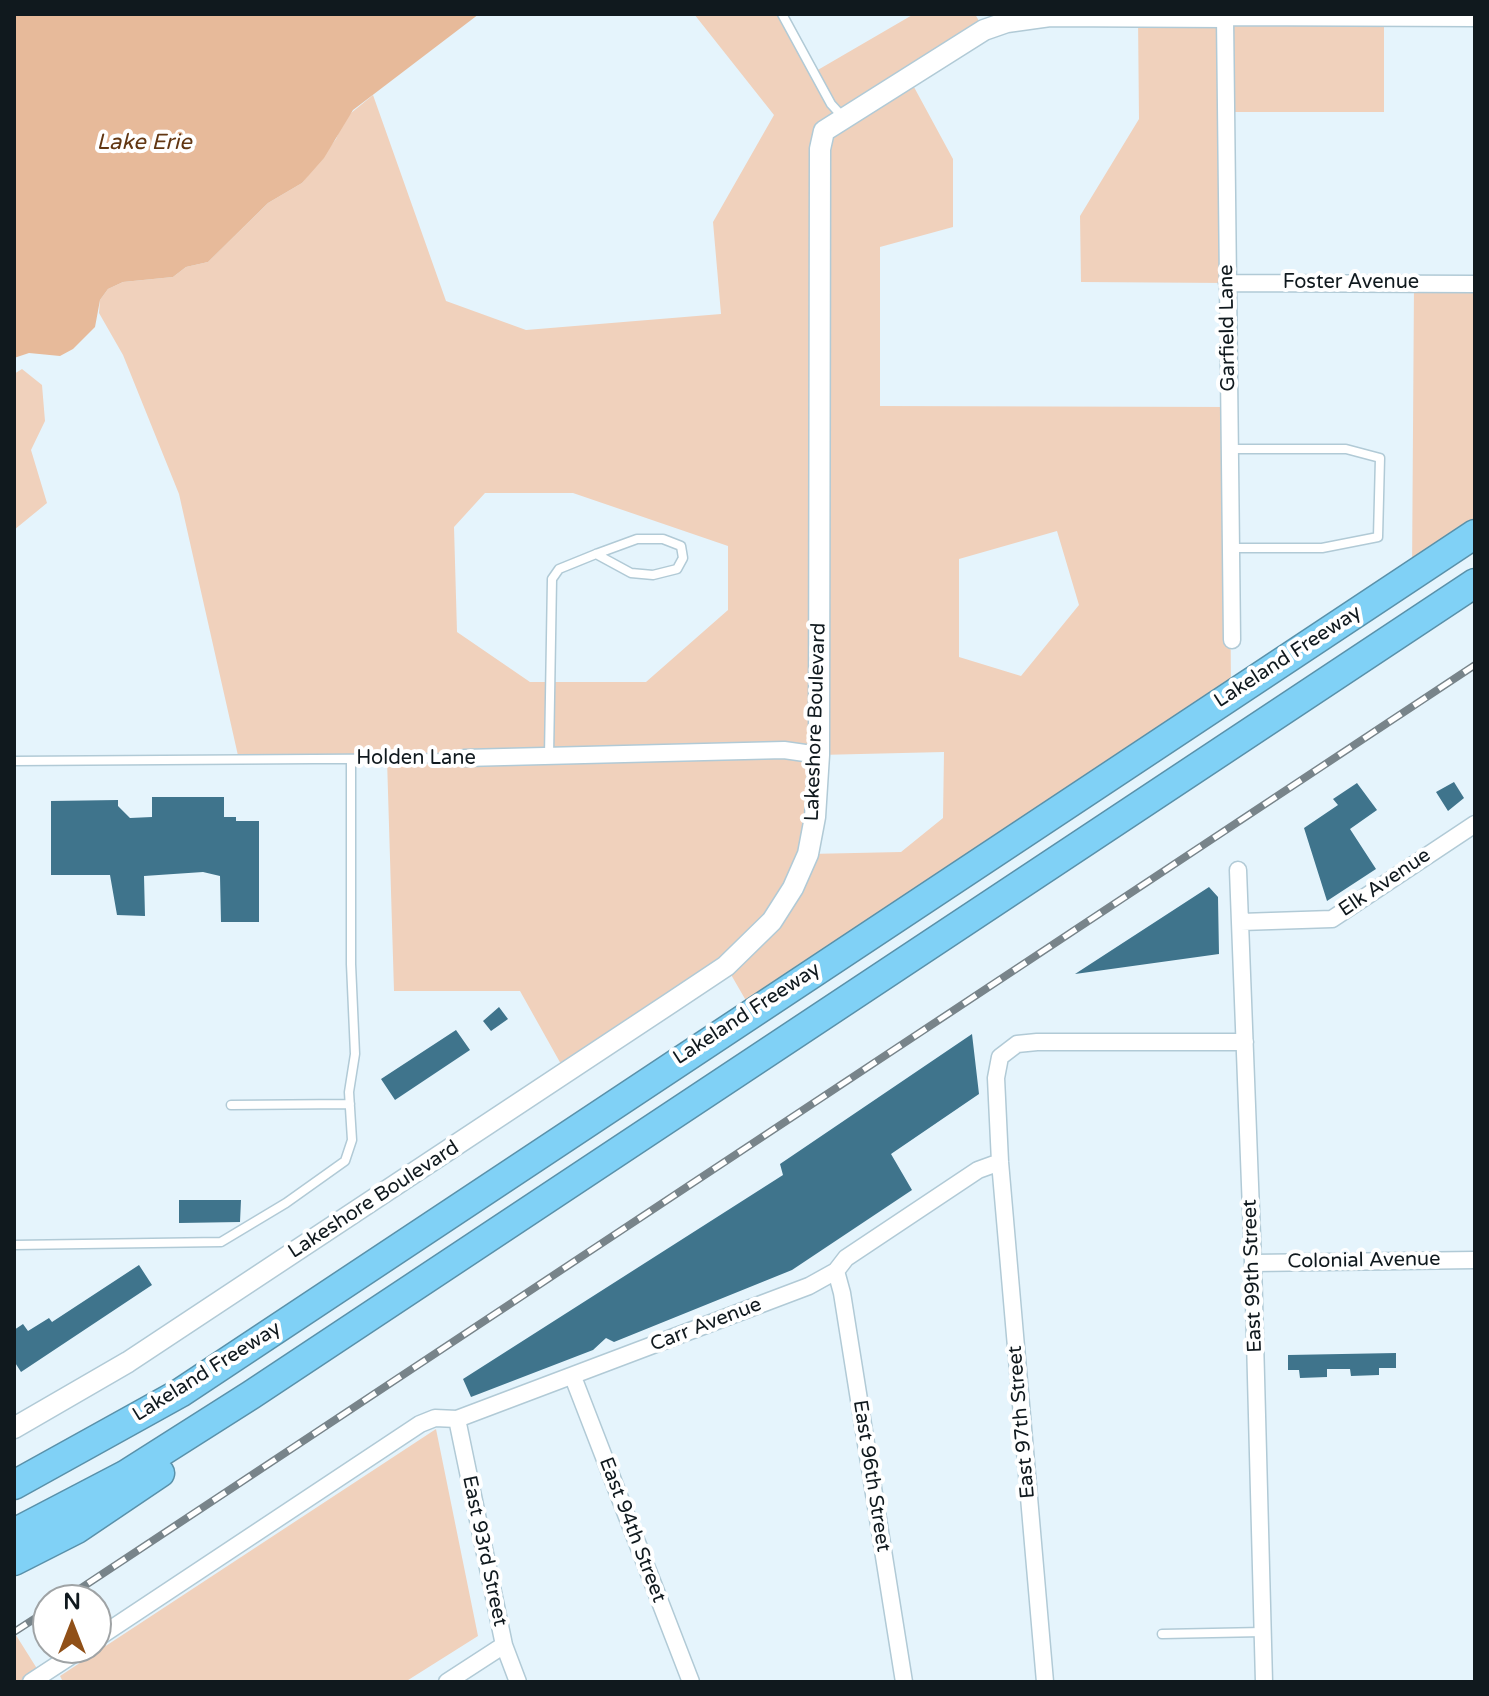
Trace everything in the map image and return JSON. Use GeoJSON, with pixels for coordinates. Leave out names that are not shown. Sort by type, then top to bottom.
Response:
{"type":"FeatureCollection","features":[{"type":"Feature","properties":{"kind":"highway","name":"Lakeland Freeway"},"geometry":{"type":"LineString","coordinates":[[14,1485],[180,1393],[1475,534]]}},
{"type":"Feature","properties":{"kind":"highway","name":"Lakeland Freeway"},"geometry":{"type":"LineString","coordinates":[[14,1533],[125,1475],[251,1395],[1475,583]]}},
{"type":"Feature","properties":{"kind":"highway"},"geometry":{"type":"LineString","coordinates":[[14,1465],[210,1353],[323,1297]]}},
{"type":"Feature","properties":{"kind":"highway"},"geometry":{"type":"LineString","coordinates":[[14,1561],[77,1529],[155,1478],[251,1395]]}},
{"type":"Feature","properties":{"kind":"street","name":"Lakeshore Boulevard"},"geometry":{"type":"LineString","coordinates":[[14,1428],[128,1362],[726,966],[772,921],[793,888],[808,854],[815,817],[819,755],[820,149],[824,131],[842,116],[984,30],[1007,22],[1050,16],[1225,16]]}},
{"type":"Feature","properties":{"kind":"street"},"geometry":{"type":"LineString","coordinates":[[1225,16],[1475,18]]}},
{"type":"Feature","properties":{"kind":"street","name":"Garfield Lane"},"geometry":{"type":"LineString","coordinates":[[1225,16],[1232,640]]}},
{"type":"Feature","properties":{"kind":"street","name":"Foster Avenue"},"geometry":{"type":"LineString","coordinates":[[1227,283],[1475,284]]}},
{"type":"Feature","properties":{"kind":"street","name":"Holden Lane"},"geometry":{"type":"LineString","coordinates":[[464,758],[784,750],[819,755]]}},
{"type":"Feature","properties":{"kind":"street","name":"Elk Avenue"},"geometry":{"type":"LineString","coordinates":[[1241,922],[1332,919],[1475,824]]}},
{"type":"Feature","properties":{"kind":"street","name":"East 99th Street"},"geometry":{"type":"LineString","coordinates":[[1238,870],[1253,1263],[1264,1682]]}},
{"type":"Feature","properties":{"kind":"street"},"geometry":{"type":"LineString","coordinates":[[1000,1162],[996,1078],[1000,1057],[1017,1044],[1245,1042]]}},
{"type":"Feature","properties":{"kind":"street","name":"Carr Avenue"},"geometry":{"type":"LineString","coordinates":[[112,1628],[420,1424],[435,1418],[457,1419],[809,1286],[836,1271],[846,1258],[978,1170],[1000,1162]]}},
{"type":"Feature","properties":{"kind":"street","name":"East 97th Street"},"geometry":{"type":"LineString","coordinates":[[1000,1162],[1045,1682]]}},
{"type":"Feature","properties":{"kind":"street","name":"Colonial Avenue"},"geometry":{"type":"LineString","coordinates":[[1253,1263],[1475,1260]]}},
{"type":"Feature","properties":{"kind":"street","name":"East 96th Street"},"geometry":{"type":"LineString","coordinates":[[836,1271],[904,1682]]}},
{"type":"Feature","properties":{"kind":"street","name":"East 94th Street"},"geometry":{"type":"LineString","coordinates":[[573,1377],[691,1682]]}},
{"type":"Feature","properties":{"kind":"street","name":"East 93rd Street"},"geometry":{"type":"LineString","coordinates":[[457,1419],[504,1645],[518,1682]]}},
{"type":"Feature","properties":{"kind":"street"},"geometry":{"type":"LineString","coordinates":[[447,1682],[504,1645]]}},
{"type":"Feature","properties":{"kind":"street"},"geometry":{"type":"LineString","coordinates":[[31,1682],[59,1664]]}},
{"type":"Feature","properties":{"kind":"lane"},"geometry":{"type":"LineString","coordinates":[[782,14],[831,104],[842,116]]}},
{"type":"Feature","properties":{"kind":"lane"},"geometry":{"type":"LineString","coordinates":[[1229,449],[1346,449],[1380,458],[1378,537],[1322,548],[1231,548]]}},
{"type":"Feature","properties":{"kind":"lane"},"geometry":{"type":"LineString","coordinates":[[549,757],[552,579],[559,569],[596,554],[637,539],[663,539],[681,546],[683,558],[677,569],[653,575],[631,573],[596,554]]}},
{"type":"Feature","properties":{"kind":"lane","name":"Holden Lane"},"geometry":{"type":"LineString","coordinates":[[14,761],[464,758]]}},
{"type":"Feature","properties":{"kind":"lane"},"geometry":{"type":"LineString","coordinates":[[14,1245],[187,1245],[221,1242],[286,1203],[345,1161],[352,1140],[350,1104],[355,1054],[351,964],[351,759]]}},
{"type":"Feature","properties":{"kind":"lane"},"geometry":{"type":"LineString","coordinates":[[231,1105],[350,1104]]}},
{"type":"Feature","properties":{"kind":"lane"},"geometry":{"type":"LineString","coordinates":[[1162,1634],[1263,1632]]}},
{"type":"Feature","properties":{"kind":"shaded area"},"geometry":{"type":"Polygon","coordinates":[[[694,14],[782,14],[816,71],[914,14],[975,14],[984,30],[908,76],[953,159],[953,227],[880,247],[880,406],[1229,407],[1231,694],[752,1011],[726,966],[566,1073],[520,991],[394,991],[387,759],[239,760],[179,494],[123,355],[99,313],[100,300],[108,289],[123,282],[173,277],[186,267],[208,262],[268,203],[302,183],[336,139],[345,118],[373,95],[446,301],[526,330],[721,314],[713,222],[774,115],[694,14]],[[485,493],[454,527],[457,632],[530,682],[646,682],[728,610],[728,546],[573,493],[485,493]],[[1057,531],[959,559],[959,657],[1021,676],[1079,605],[1057,531]],[[944,752],[819,755],[809,854],[901,852],[943,818],[944,752]]]}},
{"type":"Feature","properties":{"kind":"shaded area"},"geometry":{"type":"Polygon","coordinates":[[[1138,17],[1384,18],[1384,112],[1226,112],[1227,283],[1081,282],[1080,216],[1139,119],[1138,17]]]}},
{"type":"Feature","properties":{"kind":"shaded area"},"geometry":{"type":"Polygon","coordinates":[[[1414,284],[1475,284],[1475,534],[1412,575],[1414,284]]]}},
{"type":"Feature","properties":{"kind":"shaded area"},"geometry":{"type":"Polygon","coordinates":[[[22,369],[42,385],[45,421],[31,450],[47,503],[14,530],[14,374],[22,369]]]}},
{"type":"Feature","properties":{"kind":"shaded area"},"geometry":{"type":"Polygon","coordinates":[[[436,1429],[478,1636],[405,1682],[63,1682],[60,1676],[78,1664],[112,1664],[112,1642],[436,1429]]]}},
{"type":"Feature","properties":{"kind":"shaded area"},"geometry":{"type":"Polygon","coordinates":[[[14,1632],[41,1675],[31,1682],[14,1682],[14,1632]]]}},
{"type":"Feature","properties":{"kind":"water","name":"Lake Erie"},"geometry":{"type":"Polygon","coordinates":[[[14,14],[479,14],[353,110],[324,158],[302,183],[268,203],[208,262],[186,267],[173,277],[123,282],[108,289],[100,300],[95,327],[73,349],[60,356],[29,353],[14,358],[14,14]]]}},
{"type":"Feature","properties":{"kind":"building"},"geometry":{"type":"Polygon","coordinates":[[[1454,782],[1464,798],[1448,811],[1436,792],[1454,782]]]}},
{"type":"Feature","properties":{"kind":"building"},"geometry":{"type":"Polygon","coordinates":[[[1357,783],[1377,810],[1350,829],[1376,869],[1327,901],[1304,828],[1338,805],[1333,799],[1357,783]]]}},
{"type":"Feature","properties":{"kind":"building"},"geometry":{"type":"Polygon","coordinates":[[[152,797],[224,797],[224,817],[236,817],[236,821],[259,821],[259,922],[221,922],[220,876],[203,872],[144,876],[145,916],[117,915],[110,875],[51,875],[51,801],[118,800],[118,806],[130,818],[152,817],[152,797]]]}},
{"type":"Feature","properties":{"kind":"building"},"geometry":{"type":"Polygon","coordinates":[[[1209,887],[1218,897],[1219,954],[1075,974],[1209,887]]]}},
{"type":"Feature","properties":{"kind":"building"},"geometry":{"type":"Polygon","coordinates":[[[499,1007],[508,1019],[491,1031],[483,1021],[499,1007]]]}},
{"type":"Feature","properties":{"kind":"building"},"geometry":{"type":"Polygon","coordinates":[[[456,1030],[470,1050],[395,1100],[381,1079],[456,1030]]]}},
{"type":"Feature","properties":{"kind":"building"},"geometry":{"type":"Polygon","coordinates":[[[972,1034],[979,1094],[891,1154],[912,1190],[792,1270],[614,1342],[606,1338],[593,1350],[471,1397],[463,1379],[783,1175],[780,1164],[972,1034]]]}},
{"type":"Feature","properties":{"kind":"building"},"geometry":{"type":"Polygon","coordinates":[[[179,1200],[241,1200],[240,1222],[179,1223],[179,1200]]]}},
{"type":"Feature","properties":{"kind":"building"},"geometry":{"type":"Polygon","coordinates":[[[139,1265],[152,1285],[21,1372],[14,1361],[14,1330],[23,1324],[28,1331],[49,1318],[52,1322],[139,1265]]]}},
{"type":"Feature","properties":{"kind":"building"},"geometry":{"type":"Polygon","coordinates":[[[1396,1353],[1396,1368],[1379,1368],[1379,1375],[1351,1376],[1350,1369],[1327,1369],[1327,1377],[1300,1378],[1299,1370],[1288,1370],[1288,1355],[1396,1353]]]}},
{"type":"Feature","properties":{"kind":"railway"},"geometry":{"type":"LineString","coordinates":[[87,1584],[1475,665]]}},
{"type":"Feature","properties":{"kind":"railway"},"geometry":{"type":"LineString","coordinates":[[14,1632],[32,1620]]}}]}
